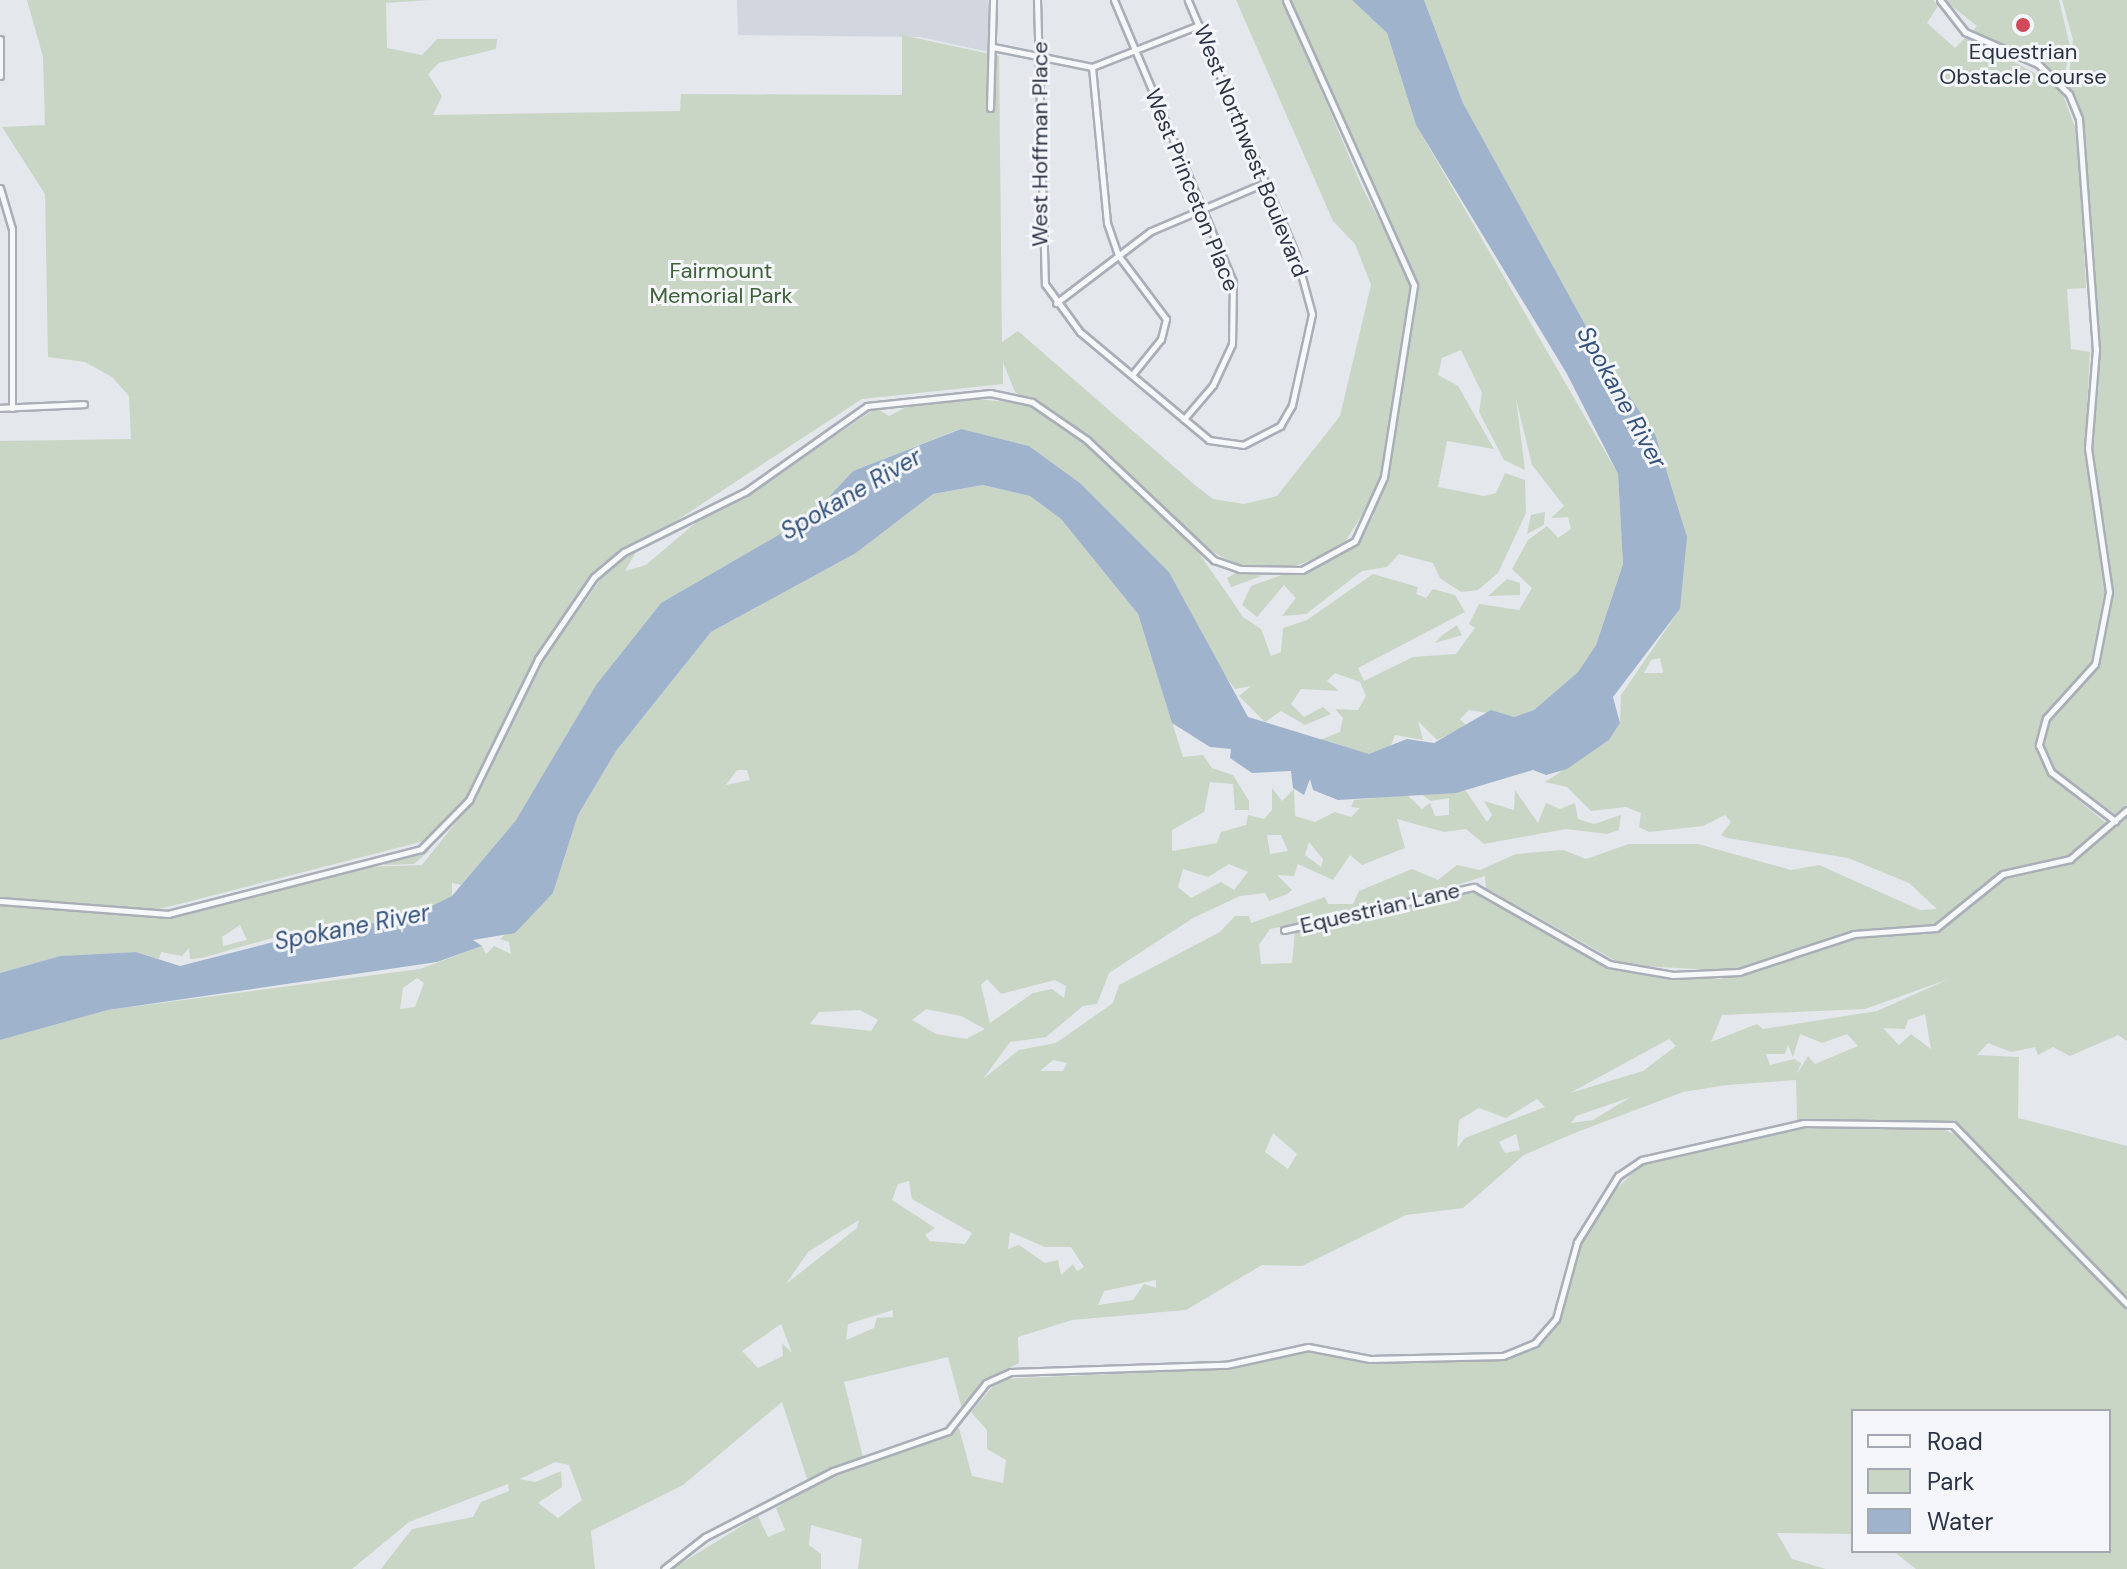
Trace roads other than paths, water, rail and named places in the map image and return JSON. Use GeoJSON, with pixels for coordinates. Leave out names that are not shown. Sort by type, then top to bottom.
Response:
{"type":"FeatureCollection","features":[{"type":"Feature","properties":{"kind":"street"},"geometry":{"type":"LineString","coordinates":[[990,108],[993,0]]}},
{"type":"Feature","properties":{"kind":"street","name":"West Hoffman Place"},"geometry":{"type":"LineString","coordinates":[[1037,0],[1044,60],[1039,261],[1056,303],[1184,419]]}},
{"type":"Feature","properties":{"kind":"street","name":"West Princeton Place"},"geometry":{"type":"LineString","coordinates":[[1114,0],[1233,282],[1237,312],[1221,372],[1184,419]]}},
{"type":"Feature","properties":{"kind":"street","name":"West Northwest Boulevard"},"geometry":{"type":"LineString","coordinates":[[1184,419],[1224,445],[1263,440],[1280,426],[1302,381],[1313,338],[1308,291],[1188,0]]}},
{"type":"Feature","properties":{"kind":"street"},"geometry":{"type":"LineString","coordinates":[[0,901],[168,914],[421,849],[469,800],[538,659],[594,577],[647,539],[745,492],[867,406],[990,393],[1032,402],[1087,440],[1214,560],[1240,569],[1302,570],[1355,541],[1384,477],[1414,285],[1286,0]]}},
{"type":"Feature","properties":{"kind":"street"},"geometry":{"type":"LineString","coordinates":[[1940,0],[1965,32],[2038,64],[2069,94],[2079,119],[2096,349],[2091,493],[2108,551],[2109,592],[2095,664],[2046,718],[2039,745],[2051,772],[2115,821]]}},
{"type":"Feature","properties":{"kind":"street"},"geometry":{"type":"LineString","coordinates":[[993,47],[1044,60],[1092,67],[1199,25]]}},
{"type":"Feature","properties":{"kind":"street"},"geometry":{"type":"LineString","coordinates":[[0,39],[1,75]]}},
{"type":"Feature","properties":{"kind":"street"},"geometry":{"type":"LineString","coordinates":[[1092,67],[1107,223],[1118,255],[1166,319],[1161,339],[1132,375]]}},
{"type":"Feature","properties":{"kind":"street"},"geometry":{"type":"LineString","coordinates":[[1056,303],[1118,255],[1202,210],[1264,183]]}},
{"type":"Feature","properties":{"kind":"street"},"geometry":{"type":"LineString","coordinates":[[0,188],[12,229],[12,408]]}},
{"type":"Feature","properties":{"kind":"street"},"geometry":{"type":"LineString","coordinates":[[0,408],[84,404]]}},
{"type":"Feature","properties":{"kind":"street","name":"Equestrian Lane"},"geometry":{"type":"LineString","coordinates":[[1284,930],[1474,887],[1609,964],[1673,975],[1739,972],[1854,934],[1936,928],[2003,874],[2070,859],[2127,810]]}},
{"type":"Feature","properties":{"kind":"street"},"geometry":{"type":"LineString","coordinates":[[664,1569],[705,1537],[833,1471],[948,1431],[986,1383],[1011,1372],[1226,1365],[1308,1347],[1370,1359],[1503,1356],[1535,1343],[1556,1319],[1577,1242],[1618,1176],[1642,1160],[1820,1122],[1953,1125],[2127,1304]]}},
{"type":"Feature","properties":{"kind":"water","name":"Spokane River"},"geometry":{"type":"Polygon","coordinates":[[[1352,0],[1424,0],[1463,103],[1603,357],[1655,434],[1687,537],[1680,609],[1613,697],[1620,723],[1609,740],[1567,769],[1546,775],[1533,770],[1456,793],[1338,800],[1313,790],[1310,779],[1304,795],[1293,788],[1291,771],[1252,773],[1230,758],[1231,749],[1210,747],[1172,723],[1138,614],[1061,519],[1030,496],[983,485],[933,494],[856,553],[711,632],[616,751],[578,815],[553,893],[515,933],[473,940],[482,946],[437,962],[108,1010],[0,1040],[0,973],[60,956],[136,952],[180,966],[328,928],[403,920],[452,896],[516,820],[596,685],[661,603],[811,516],[853,471],[961,429],[1029,446],[1080,483],[1169,572],[1248,717],[1369,754],[1407,739],[1434,743],[1491,710],[1514,717],[1534,710],[1578,672],[1596,645],[1623,564],[1618,474],[1567,374],[1416,125],[1387,33],[1352,0]]]}},
{"type":"Feature","properties":{"kind":"place","name":"Equestrian Obstacle course"},"geometry":{"type":"Point","coordinates":[2023,25]}},
{"type":"Feature","properties":{"kind":"park label","name":"Fairmount Memorial Park"},"geometry":{"type":"Point","coordinates":[721,282]}}]}
